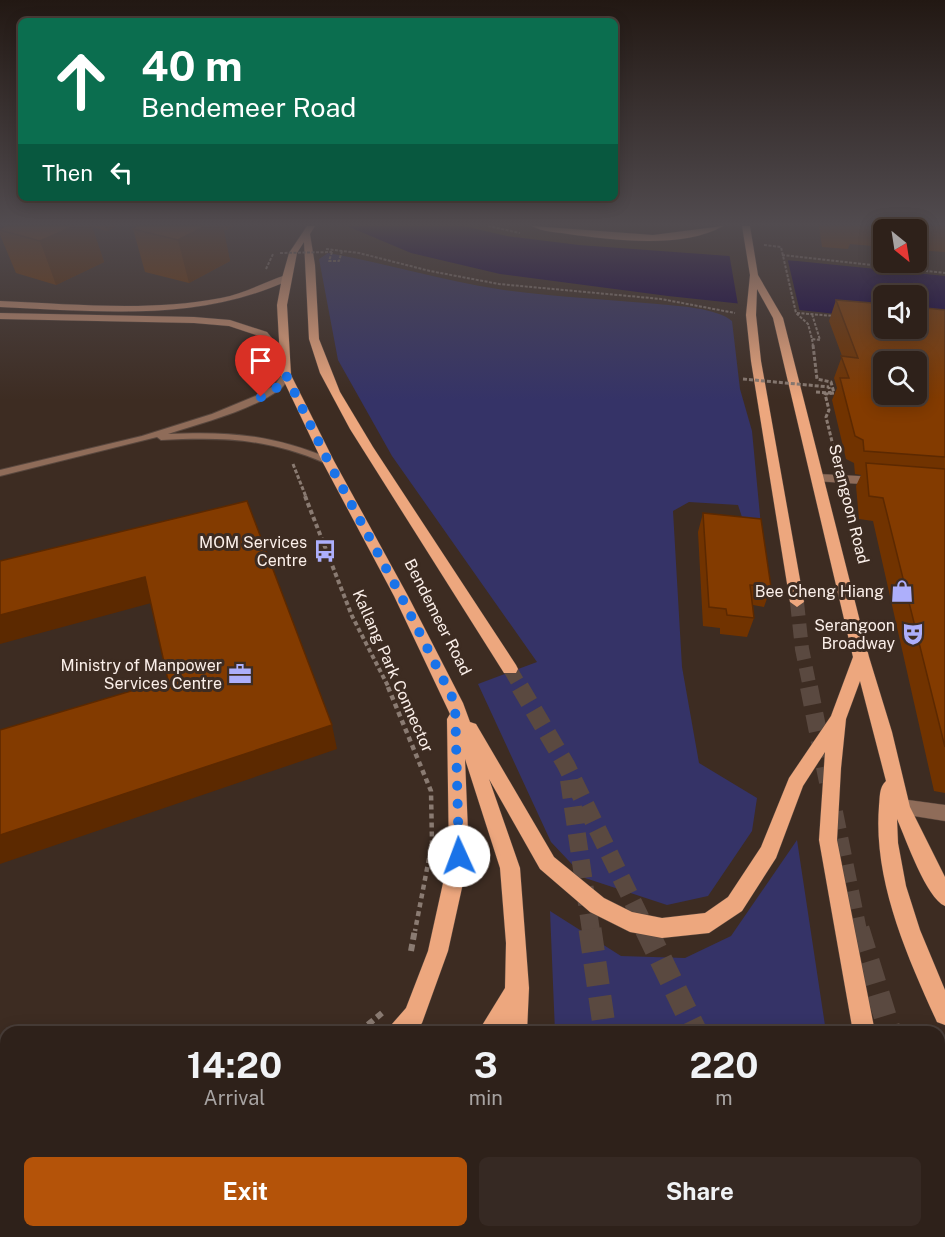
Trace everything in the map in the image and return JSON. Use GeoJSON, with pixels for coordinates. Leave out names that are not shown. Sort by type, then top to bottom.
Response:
{"type":"FeatureCollection","features":[{"type":"Feature","properties":{"kind":"main road"},"geometry":{"type":"LineString","coordinates":[[0,304],[165,307],[218,303],[251,295],[274,284]]}},
{"type":"Feature","properties":{"kind":"main road","name":"Bendemeer Road"},"geometry":{"type":"LineString","coordinates":[[285,284],[282,305],[286,375],[328,461],[401,596],[455,703],[510,868],[518,988],[516,1026]]}},
{"type":"Feature","properties":{"kind":"main road","name":"Bendemeer Road"},"geometry":{"type":"LineString","coordinates":[[312,284],[312,318],[317,350],[327,378],[353,426],[510,669]]}},
{"type":"Feature","properties":{"kind":"main road","name":"Serangoon Road"},"geometry":{"type":"LineString","coordinates":[[752,284],[747,315],[797,602]]}},
{"type":"Feature","properties":{"kind":"main road","name":"Serangoon Road"},"geometry":{"type":"LineString","coordinates":[[759,284],[778,318],[861,657],[883,732],[891,772]]}},
{"type":"Feature","properties":{"kind":"main road"},"geometry":{"type":"LineString","coordinates":[[0,316],[194,320],[230,323],[248,327],[263,334],[284,359]]}},
{"type":"Feature","properties":{"kind":"main road"},"geometry":{"type":"LineString","coordinates":[[861,657],[838,719],[832,768],[828,840],[863,1026]]}},
{"type":"Feature","properties":{"kind":"main road"},"geometry":{"type":"LineString","coordinates":[[455,703],[547,863],[597,905],[630,922],[662,928],[709,923],[735,904],[769,852],[795,783],[838,719]]}},
{"type":"Feature","properties":{"kind":"main road"},"geometry":{"type":"LineString","coordinates":[[405,1026],[414,1015],[438,951],[459,856],[455,703]]}},
{"type":"Feature","properties":{"kind":"main road"},"geometry":{"type":"LineString","coordinates":[[891,772],[901,807],[928,867],[945,896]]}},
{"type":"Feature","properties":{"kind":"main road"},"geometry":{"type":"LineString","coordinates":[[891,772],[888,842],[900,896],[929,981],[945,1014]]}},
{"type":"Feature","properties":{"kind":"main road"},"geometry":{"type":"LineString","coordinates":[[493,1026],[518,988]]}},
{"type":"Feature","properties":{"kind":"street"},"geometry":{"type":"LineString","coordinates":[[818,478],[897,483]]}},
{"type":"Feature","properties":{"kind":"street"},"geometry":{"type":"LineString","coordinates":[[901,807],[945,813]]}},
{"type":"Feature","properties":{"kind":"lane"},"geometry":{"type":"LineString","coordinates":[[0,472],[145,438],[244,406],[278,387],[286,375]]}},
{"type":"Feature","properties":{"kind":"lane"},"geometry":{"type":"LineString","coordinates":[[145,438],[213,435],[261,438],[298,447],[328,461]]}},
{"type":"Feature","properties":{"kind":"path"},"geometry":{"type":"LineString","coordinates":[[251,295],[242,289],[252,284]]}},
{"type":"Feature","properties":{"kind":"path"},"geometry":{"type":"LineString","coordinates":[[499,284],[660,298],[747,315]]}},
{"type":"Feature","properties":{"kind":"path"},"geometry":{"type":"LineString","coordinates":[[788,284],[796,313],[808,324],[816,357],[813,367],[817,379],[831,382],[834,393],[825,394],[829,410],[826,417],[843,478]]}},
{"type":"Feature","properties":{"kind":"path"},"geometry":{"type":"LineString","coordinates":[[796,313],[844,317]]}},
{"type":"Feature","properties":{"kind":"path"},"geometry":{"type":"LineString","coordinates":[[812,314],[820,340],[812,339]]}},
{"type":"Feature","properties":{"kind":"path"},"geometry":{"type":"LineString","coordinates":[[262,384],[263,352]]}},
{"type":"Feature","properties":{"kind":"path"},"geometry":{"type":"LineString","coordinates":[[743,379],[829,387],[830,393],[815,392],[819,403]]}},
{"type":"Feature","properties":{"kind":"path"},"geometry":{"type":"LineString","coordinates":[[823,409],[829,410]]}},
{"type":"Feature","properties":{"kind":"path","name":"Kallang Park Connector"},"geometry":{"type":"LineString","coordinates":[[292,462],[352,616],[381,670],[431,791],[432,843],[411,955]]}},
{"type":"Feature","properties":{"kind":"path"},"geometry":{"type":"LineString","coordinates":[[366,1026],[383,1012],[389,1003]]}},
{"type":"Feature","properties":{"kind":"shaded area"},"geometry":{"type":"Polygon","coordinates":[[[324,284],[470,284],[558,296],[686,307],[717,313],[732,321],[740,389],[752,431],[761,526],[744,523],[738,505],[689,502],[673,511],[682,667],[699,763],[757,798],[752,831],[708,896],[667,905],[585,878],[551,842],[478,684],[537,662],[392,456],[338,360],[324,284]]]}},
{"type":"Feature","properties":{"kind":"shaded area"},"geometry":{"type":"Polygon","coordinates":[[[574,284],[945,284],[945,325],[927,324],[927,285],[873,285],[873,318],[574,284]]]}},
{"type":"Feature","properties":{"kind":"shaded area"},"geometry":{"type":"Polygon","coordinates":[[[797,840],[825,1026],[555,1026],[550,911],[621,956],[685,958],[731,936],[797,840]]]}},
{"type":"Feature","properties":{"kind":"pier"},"geometry":{"type":"Polygon","coordinates":[[[734,284],[793,284],[800,312],[738,305],[734,284]]]}},
{"type":"Feature","properties":{"kind":"building"},"geometry":{"type":"Polygon","coordinates":[[[836,300],[873,303],[873,339],[927,339],[927,308],[945,310],[945,457],[864,451],[863,440],[855,436],[840,378],[849,378],[841,356],[858,358],[836,300]]]}},
{"type":"Feature","properties":{"kind":"building"},"geometry":{"type":"Polygon","coordinates":[[[866,463],[945,469],[945,747],[883,498],[869,496],[866,463]]]}},
{"type":"Feature","properties":{"kind":"building","name":"Ministry of Manpower Services Centre"},"geometry":{"type":"Polygon","coordinates":[[[247,501],[332,725],[0,835],[0,730],[168,680],[145,577],[0,615],[0,561],[247,501]]]}},
{"type":"Feature","properties":{"kind":"building"},"geometry":{"type":"Polygon","coordinates":[[[703,513],[761,519],[771,587],[750,585],[754,618],[727,615],[726,609],[709,607],[703,513]]]}},
{"type":"Feature","properties":{"kind":"tunnel"},"geometry":{"type":"LineString","coordinates":[[797,602],[802,649],[810,688]]}},
{"type":"Feature","properties":{"kind":"tunnel"},"geometry":{"type":"LineString","coordinates":[[510,669],[521,688]]}},
{"type":"Feature","properties":{"kind":"tunnel"},"geometry":{"type":"LineString","coordinates":[[520,687],[566,765],[647,931]]}},
{"type":"Feature","properties":{"kind":"tunnel"},"geometry":{"type":"LineString","coordinates":[[809,687],[828,782]]}},
{"type":"Feature","properties":{"kind":"tunnel"},"geometry":{"type":"LineString","coordinates":[[569,780],[591,931]]}},
{"type":"Feature","properties":{"kind":"tunnel"},"geometry":{"type":"LineString","coordinates":[[834,812],[858,931]]}},
{"type":"Feature","properties":{"kind":"tunnel"},"geometry":{"type":"LineString","coordinates":[[590,929],[604,1026]]}},
{"type":"Feature","properties":{"kind":"tunnel"},"geometry":{"type":"LineString","coordinates":[[646,929],[693,1026]]}},
{"type":"Feature","properties":{"kind":"tunnel"},"geometry":{"type":"LineString","coordinates":[[858,929],[888,1026]]}},
{"type":"Feature","properties":{"kind":"place","name":"MOM Services Centre"},"geometry":{"type":"Point","coordinates":[325,551]}},
{"type":"Feature","properties":{"kind":"place","name":"Bee Cheng Hiang"},"geometry":{"type":"Point","coordinates":[902,591]}},
{"type":"Feature","properties":{"kind":"place","name":"Serangoon Broadway"},"geometry":{"type":"Point","coordinates":[913,634]}},
{"type":"Feature","properties":{"kind":"place","name":"Ministry of Manpower Services Centre"},"geometry":{"type":"Point","coordinates":[240,674]}},
{"type":"Feature","properties":{"kind":"route"},"geometry":{"type":"LineString","coordinates":[[261,397],[278,387],[286,375],[328,461],[401,596],[455,703],[459,856]]}}]}
